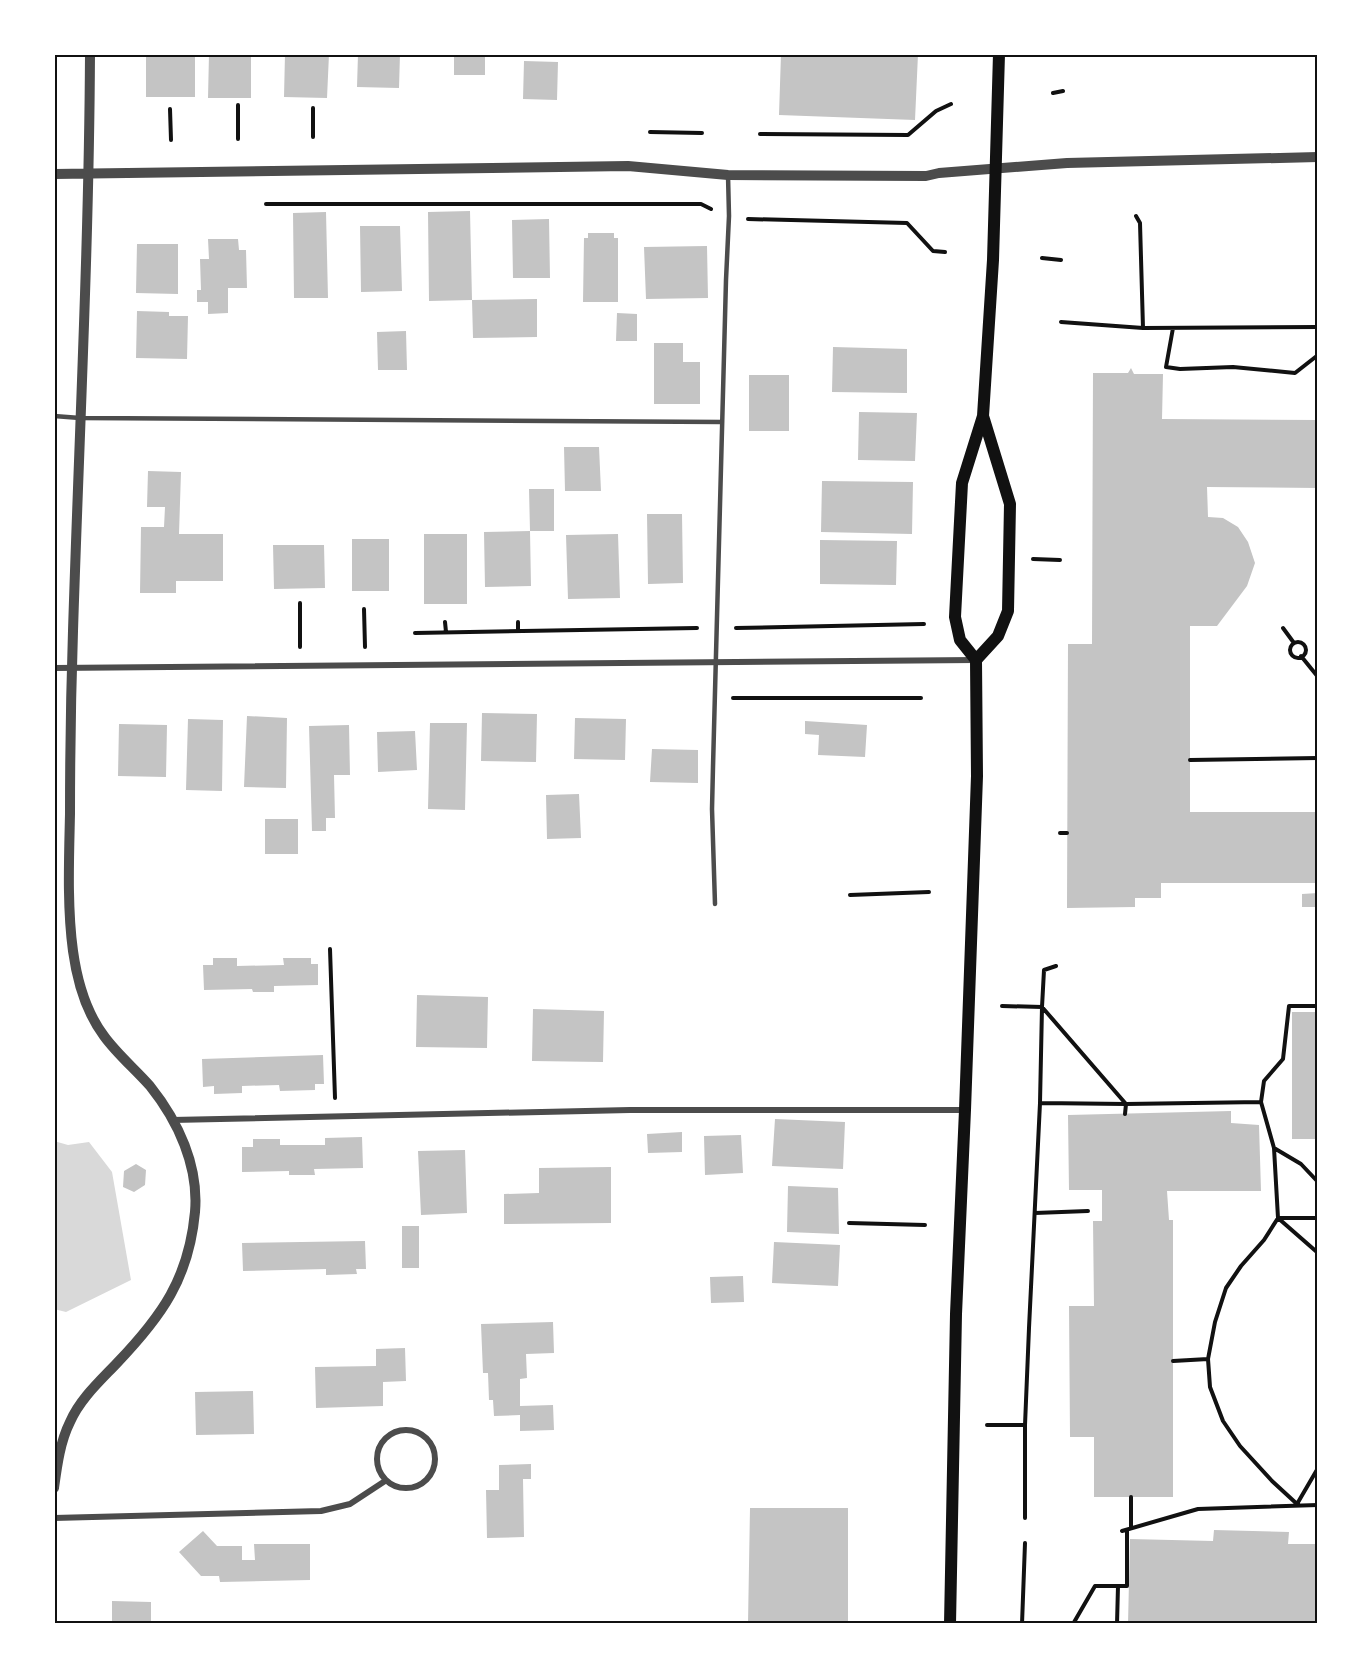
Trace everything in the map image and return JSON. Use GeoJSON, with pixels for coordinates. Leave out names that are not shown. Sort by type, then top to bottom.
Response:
{"type":"FeatureCollection","features":[{"type":"Feature","properties":{"kind":"main road"},"geometry":{"type":"LineString","coordinates":[[950,1624],[956,1314],[977,776],[976,660],[960,640],[955,617],[962,483],[983,416],[993,260],[999,54]]}},
{"type":"Feature","properties":{"kind":"main road"},"geometry":{"type":"LineString","coordinates":[[976,660],[998,636],[1008,611],[1010,504],[983,416]]}},
{"type":"Feature","properties":{"kind":"street"},"geometry":{"type":"LineString","coordinates":[[54,1488],[59,1455],[68,1425],[79,1406],[145,1333],[172,1294],[189,1252],[196,1208],[192,1169],[186,1149],[172,1120],[152,1089],[103,1035],[81,989],[73,947],[69,880],[72,668],[89,173],[90,54]]}},
{"type":"Feature","properties":{"kind":"street"},"geometry":{"type":"LineString","coordinates":[[54,174],[628,166],[729,175],[926,176],[939,173],[1079,163],[1318,157]]}},
{"type":"Feature","properties":{"kind":"street"},"geometry":{"type":"LineString","coordinates":[[54,668],[976,660]]}},
{"type":"Feature","properties":{"kind":"street"},"geometry":{"type":"LineString","coordinates":[[172,1120],[630,1110],[965,1110]]}},
{"type":"Feature","properties":{"kind":"street"},"geometry":{"type":"LineString","coordinates":[[402,1430],[411,1430],[428,1440],[435,1457],[434,1467],[423,1484],[404,1489],[385,1481],[377,1464],[377,1455],[385,1438],[402,1430]]}},
{"type":"Feature","properties":{"kind":"street"},"geometry":{"type":"LineString","coordinates":[[54,1518],[321,1511],[350,1504],[385,1481]]}},
{"type":"Feature","properties":{"kind":"lane"},"geometry":{"type":"LineString","coordinates":[[715,904],[712,809],[729,175]]}},
{"type":"Feature","properties":{"kind":"lane"},"geometry":{"type":"LineString","coordinates":[[54,416],[722,422]]}},
{"type":"Feature","properties":{"kind":"path"},"geometry":{"type":"LineString","coordinates":[[1053,93],[1063,91]]}},
{"type":"Feature","properties":{"kind":"path"},"geometry":{"type":"LineString","coordinates":[[760,134],[908,135],[936,111],[951,104]]}},
{"type":"Feature","properties":{"kind":"path"},"geometry":{"type":"LineString","coordinates":[[238,105],[238,139]]}},
{"type":"Feature","properties":{"kind":"path"},"geometry":{"type":"LineString","coordinates":[[313,108],[313,138]]}},
{"type":"Feature","properties":{"kind":"path"},"geometry":{"type":"LineString","coordinates":[[170,109],[171,140]]}},
{"type":"Feature","properties":{"kind":"path"},"geometry":{"type":"LineString","coordinates":[[650,132],[702,133]]}},
{"type":"Feature","properties":{"kind":"path"},"geometry":{"type":"LineString","coordinates":[[266,204],[701,204],[719,214]]}},
{"type":"Feature","properties":{"kind":"path"},"geometry":{"type":"LineString","coordinates":[[1136,216],[1140,223],[1143,328]]}},
{"type":"Feature","properties":{"kind":"path"},"geometry":{"type":"LineString","coordinates":[[742,219],[907,223],[933,251],[945,252]]}},
{"type":"Feature","properties":{"kind":"path"},"geometry":{"type":"LineString","coordinates":[[1042,258],[1061,260]]}},
{"type":"Feature","properties":{"kind":"path"},"geometry":{"type":"LineString","coordinates":[[1061,322],[1143,328],[1318,327]]}},
{"type":"Feature","properties":{"kind":"path"},"geometry":{"type":"LineString","coordinates":[[1173,328],[1166,367],[1180,369],[1233,367],[1295,373],[1318,355]]}},
{"type":"Feature","properties":{"kind":"path"},"geometry":{"type":"LineString","coordinates":[[1033,559],[1060,560]]}},
{"type":"Feature","properties":{"kind":"path"},"geometry":{"type":"LineString","coordinates":[[300,603],[300,648]]}},
{"type":"Feature","properties":{"kind":"path"},"geometry":{"type":"LineString","coordinates":[[364,609],[365,648]]}},
{"type":"Feature","properties":{"kind":"path"},"geometry":{"type":"LineString","coordinates":[[445,622],[446,632]]}},
{"type":"Feature","properties":{"kind":"path"},"geometry":{"type":"LineString","coordinates":[[518,622],[518,631]]}},
{"type":"Feature","properties":{"kind":"path"},"geometry":{"type":"LineString","coordinates":[[727,628],[924,624]]}},
{"type":"Feature","properties":{"kind":"path"},"geometry":{"type":"LineString","coordinates":[[415,633],[704,628]]}},
{"type":"Feature","properties":{"kind":"path"},"geometry":{"type":"LineString","coordinates":[[1283,628],[1294,643]]}},
{"type":"Feature","properties":{"kind":"path"},"geometry":{"type":"LineString","coordinates":[[1299,642],[1305,646],[1305,653],[1301,656],[1296,657],[1292,654],[1290,647],[1294,643],[1299,642]]}},
{"type":"Feature","properties":{"kind":"path"},"geometry":{"type":"LineString","coordinates":[[1301,656],[1318,677]]}},
{"type":"Feature","properties":{"kind":"path"},"geometry":{"type":"LineString","coordinates":[[726,698],[921,698]]}},
{"type":"Feature","properties":{"kind":"path"},"geometry":{"type":"LineString","coordinates":[[1190,760],[1318,758]]}},
{"type":"Feature","properties":{"kind":"path"},"geometry":{"type":"LineString","coordinates":[[1060,833],[1067,833]]}},
{"type":"Feature","properties":{"kind":"path"},"geometry":{"type":"LineString","coordinates":[[850,895],[929,892]]}},
{"type":"Feature","properties":{"kind":"path"},"geometry":{"type":"LineString","coordinates":[[330,949],[336,1116]]}},
{"type":"Feature","properties":{"kind":"path"},"geometry":{"type":"LineString","coordinates":[[1026,1518],[1029,1328],[1044,970],[1056,966]]}},
{"type":"Feature","properties":{"kind":"path"},"geometry":{"type":"LineString","coordinates":[[1002,1006],[1042,1007],[1126,1104],[1125,1114]]}},
{"type":"Feature","properties":{"kind":"path"},"geometry":{"type":"LineString","coordinates":[[1297,1504],[1240,1446],[1223,1421],[1210,1387],[1208,1359],[1215,1322],[1226,1288],[1241,1266],[1264,1240],[1278,1218],[1274,1148],[1261,1102],[1264,1081],[1283,1059],[1289,1006],[1318,1006]]}},
{"type":"Feature","properties":{"kind":"path"},"geometry":{"type":"LineString","coordinates":[[1040,1103],[1261,1102]]}},
{"type":"Feature","properties":{"kind":"path"},"geometry":{"type":"LineString","coordinates":[[1274,1148],[1301,1164],[1318,1182]]}},
{"type":"Feature","properties":{"kind":"path"},"geometry":{"type":"LineString","coordinates":[[1035,1213],[1088,1211]]}},
{"type":"Feature","properties":{"kind":"path"},"geometry":{"type":"LineString","coordinates":[[1278,1218],[1318,1218]]}},
{"type":"Feature","properties":{"kind":"path"},"geometry":{"type":"LineString","coordinates":[[1278,1218],[1318,1253]]}},
{"type":"Feature","properties":{"kind":"path"},"geometry":{"type":"LineString","coordinates":[[849,1223],[925,1226]]}},
{"type":"Feature","properties":{"kind":"path"},"geometry":{"type":"LineString","coordinates":[[1173,1361],[1208,1359]]}},
{"type":"Feature","properties":{"kind":"path"},"geometry":{"type":"LineString","coordinates":[[987,1425],[1026,1425]]}},
{"type":"Feature","properties":{"kind":"path"},"geometry":{"type":"LineString","coordinates":[[1297,1504],[1318,1468]]}},
{"type":"Feature","properties":{"kind":"path"},"geometry":{"type":"LineString","coordinates":[[1073,1624],[1095,1586],[1128,1586],[1127,1530],[1131,1497]]}},
{"type":"Feature","properties":{"kind":"path"},"geometry":{"type":"LineString","coordinates":[[1127,1530],[1198,1509],[1318,1504]]}},
{"type":"Feature","properties":{"kind":"path"},"geometry":{"type":"LineString","coordinates":[[1022,1624],[1025,1543]]}},
{"type":"Feature","properties":{"kind":"path"},"geometry":{"type":"LineString","coordinates":[[1117,1624],[1118,1586]]}},
{"type":"Feature","properties":{"kind":"shaded area"},"geometry":{"type":"Polygon","coordinates":[[[54,1141],[68,1145],[89,1142],[112,1172],[131,1280],[66,1312],[54,1309],[54,1141]]]}},
{"type":"Feature","properties":{"kind":"building"},"geometry":{"type":"Polygon","coordinates":[[[146,54],[195,54],[195,97],[146,97],[146,54]]]}},
{"type":"Feature","properties":{"kind":"building"},"geometry":{"type":"Polygon","coordinates":[[[209,54],[251,54],[251,98],[208,98],[209,54]]]}},
{"type":"Feature","properties":{"kind":"building"},"geometry":{"type":"Polygon","coordinates":[[[285,54],[329,54],[327,98],[284,97],[285,54]]]}},
{"type":"Feature","properties":{"kind":"building"},"geometry":{"type":"Polygon","coordinates":[[[358,54],[400,54],[399,88],[357,87],[358,54]]]}},
{"type":"Feature","properties":{"kind":"building"},"geometry":{"type":"Polygon","coordinates":[[[454,54],[485,54],[485,75],[454,75],[454,54]]]}},
{"type":"Feature","properties":{"kind":"building"},"geometry":{"type":"Polygon","coordinates":[[[781,54],[918,54],[915,120],[779,115],[781,54]]]}},
{"type":"Feature","properties":{"kind":"building"},"geometry":{"type":"Polygon","coordinates":[[[524,61],[558,62],[557,100],[523,99],[524,61]]]}},
{"type":"Feature","properties":{"kind":"building"},"geometry":{"type":"Polygon","coordinates":[[[470,211],[472,300],[429,301],[428,212],[470,211]]]}},
{"type":"Feature","properties":{"kind":"building"},"geometry":{"type":"Polygon","coordinates":[[[326,212],[328,298],[294,298],[293,213],[326,212]]]}},
{"type":"Feature","properties":{"kind":"building"},"geometry":{"type":"Polygon","coordinates":[[[549,219],[550,278],[513,278],[512,220],[549,219]]]}},
{"type":"Feature","properties":{"kind":"building"},"geometry":{"type":"Polygon","coordinates":[[[360,226],[400,226],[402,291],[361,292],[360,226]]]}},
{"type":"Feature","properties":{"kind":"building"},"geometry":{"type":"Polygon","coordinates":[[[588,233],[614,233],[614,238],[618,238],[618,302],[583,302],[584,238],[588,238],[588,233]]]}},
{"type":"Feature","properties":{"kind":"building"},"geometry":{"type":"Polygon","coordinates":[[[208,239],[238,239],[239,250],[246,250],[247,288],[228,288],[228,313],[208,314],[208,302],[197,302],[197,290],[201,290],[200,259],[209,259],[208,239]]]}},
{"type":"Feature","properties":{"kind":"building"},"geometry":{"type":"Polygon","coordinates":[[[137,244],[178,244],[178,294],[136,293],[137,244]]]}},
{"type":"Feature","properties":{"kind":"building"},"geometry":{"type":"Polygon","coordinates":[[[707,246],[708,298],[646,299],[644,247],[707,246]]]}},
{"type":"Feature","properties":{"kind":"building"},"geometry":{"type":"Polygon","coordinates":[[[537,299],[537,337],[473,338],[472,300],[537,299]]]}},
{"type":"Feature","properties":{"kind":"building"},"geometry":{"type":"Polygon","coordinates":[[[137,311],[169,312],[169,316],[188,316],[187,359],[136,358],[137,311]]]}},
{"type":"Feature","properties":{"kind":"building"},"geometry":{"type":"Polygon","coordinates":[[[617,313],[637,314],[637,341],[616,341],[617,313]]]}},
{"type":"Feature","properties":{"kind":"building"},"geometry":{"type":"Polygon","coordinates":[[[406,331],[407,370],[378,370],[377,332],[406,331]]]}},
{"type":"Feature","properties":{"kind":"building"},"geometry":{"type":"Polygon","coordinates":[[[654,343],[683,343],[683,362],[700,362],[700,404],[654,404],[654,343]]]}},
{"type":"Feature","properties":{"kind":"building"},"geometry":{"type":"Polygon","coordinates":[[[833,347],[907,349],[907,393],[832,392],[833,347]]]}},
{"type":"Feature","properties":{"kind":"building"},"geometry":{"type":"Polygon","coordinates":[[[1131,368],[1134,374],[1163,374],[1162,419],[1318,420],[1318,488],[1207,487],[1208,517],[1223,518],[1238,527],[1248,542],[1255,563],[1247,586],[1217,626],[1190,626],[1190,812],[1318,812],[1318,883],[1161,883],[1161,898],[1135,898],[1135,907],[1067,908],[1068,644],[1092,644],[1093,373],[1128,373],[1131,368]]]}},
{"type":"Feature","properties":{"kind":"building"},"geometry":{"type":"Polygon","coordinates":[[[749,375],[789,375],[789,431],[749,431],[749,375]]]}},
{"type":"Feature","properties":{"kind":"building"},"geometry":{"type":"Polygon","coordinates":[[[859,412],[917,413],[915,461],[858,460],[859,412]]]}},
{"type":"Feature","properties":{"kind":"building"},"geometry":{"type":"Polygon","coordinates":[[[564,447],[599,447],[601,491],[565,491],[564,447]]]}},
{"type":"Feature","properties":{"kind":"building"},"geometry":{"type":"Polygon","coordinates":[[[148,471],[181,472],[179,534],[223,534],[223,581],[176,581],[176,593],[140,593],[141,527],[164,527],[165,507],[147,507],[148,471]]]}},
{"type":"Feature","properties":{"kind":"building"},"geometry":{"type":"Polygon","coordinates":[[[822,481],[913,482],[912,534],[821,532],[822,481]]]}},
{"type":"Feature","properties":{"kind":"building"},"geometry":{"type":"Polygon","coordinates":[[[529,489],[554,489],[554,531],[530,531],[529,489]]]}},
{"type":"Feature","properties":{"kind":"building"},"geometry":{"type":"Polygon","coordinates":[[[647,514],[682,514],[683,583],[648,584],[647,514]]]}},
{"type":"Feature","properties":{"kind":"building"},"geometry":{"type":"Polygon","coordinates":[[[530,531],[531,586],[485,587],[484,532],[530,531]]]}},
{"type":"Feature","properties":{"kind":"building"},"geometry":{"type":"Polygon","coordinates":[[[424,534],[467,534],[467,604],[424,604],[424,534]]]}},
{"type":"Feature","properties":{"kind":"building"},"geometry":{"type":"Polygon","coordinates":[[[618,534],[620,598],[568,599],[566,535],[618,534]]]}},
{"type":"Feature","properties":{"kind":"building"},"geometry":{"type":"Polygon","coordinates":[[[352,539],[389,539],[389,591],[352,591],[352,539]]]}},
{"type":"Feature","properties":{"kind":"building"},"geometry":{"type":"Polygon","coordinates":[[[820,540],[897,541],[896,585],[820,584],[820,540]]]}},
{"type":"Feature","properties":{"kind":"building"},"geometry":{"type":"Polygon","coordinates":[[[273,545],[324,545],[325,588],[274,589],[273,545]]]}},
{"type":"Feature","properties":{"kind":"building"},"geometry":{"type":"Polygon","coordinates":[[[482,713],[537,714],[536,762],[481,761],[482,713]]]}},
{"type":"Feature","properties":{"kind":"building"},"geometry":{"type":"Polygon","coordinates":[[[247,716],[287,718],[286,788],[244,787],[247,716]]]}},
{"type":"Feature","properties":{"kind":"building"},"geometry":{"type":"Polygon","coordinates":[[[575,718],[626,719],[625,760],[574,759],[575,718]]]}},
{"type":"Feature","properties":{"kind":"building"},"geometry":{"type":"Polygon","coordinates":[[[188,719],[223,720],[222,791],[186,790],[188,719]]]}},
{"type":"Feature","properties":{"kind":"building"},"geometry":{"type":"Polygon","coordinates":[[[805,721],[867,725],[865,757],[818,755],[819,735],[805,734],[805,721]]]}},
{"type":"Feature","properties":{"kind":"building"},"geometry":{"type":"Polygon","coordinates":[[[430,723],[467,723],[465,810],[428,809],[430,723]]]}},
{"type":"Feature","properties":{"kind":"building"},"geometry":{"type":"Polygon","coordinates":[[[119,724],[167,725],[166,777],[118,776],[119,724]]]}},
{"type":"Feature","properties":{"kind":"building"},"geometry":{"type":"Polygon","coordinates":[[[349,725],[350,775],[334,775],[335,818],[326,818],[326,831],[312,831],[309,726],[349,725]]]}},
{"type":"Feature","properties":{"kind":"building"},"geometry":{"type":"Polygon","coordinates":[[[415,731],[417,770],[378,772],[377,732],[415,731]]]}},
{"type":"Feature","properties":{"kind":"building"},"geometry":{"type":"Polygon","coordinates":[[[652,749],[698,750],[698,783],[650,782],[652,749]]]}},
{"type":"Feature","properties":{"kind":"building"},"geometry":{"type":"Polygon","coordinates":[[[579,794],[581,838],[547,839],[546,795],[579,794]]]}},
{"type":"Feature","properties":{"kind":"building"},"geometry":{"type":"Polygon","coordinates":[[[265,819],[298,819],[298,854],[265,854],[265,819]]]}},
{"type":"Feature","properties":{"kind":"building"},"geometry":{"type":"Polygon","coordinates":[[[1318,893],[1318,907],[1302,907],[1302,894],[1318,893]]]}},
{"type":"Feature","properties":{"kind":"building"},"geometry":{"type":"Polygon","coordinates":[[[213,958],[237,958],[237,966],[284,965],[283,958],[311,958],[311,964],[318,964],[318,985],[274,986],[274,992],[253,992],[252,989],[204,990],[203,965],[213,965],[213,958]]]}},
{"type":"Feature","properties":{"kind":"building"},"geometry":{"type":"Polygon","coordinates":[[[417,995],[488,997],[487,1048],[416,1047],[417,995]]]}},
{"type":"Feature","properties":{"kind":"building"},"geometry":{"type":"Polygon","coordinates":[[[533,1009],[604,1011],[603,1062],[532,1061],[533,1009]]]}},
{"type":"Feature","properties":{"kind":"building"},"geometry":{"type":"Polygon","coordinates":[[[1292,1012],[1318,1012],[1318,1139],[1292,1139],[1292,1012]]]}},
{"type":"Feature","properties":{"kind":"building"},"geometry":{"type":"Polygon","coordinates":[[[323,1055],[324,1084],[315,1084],[315,1090],[280,1091],[279,1085],[242,1086],[242,1093],[214,1094],[214,1086],[203,1087],[202,1059],[323,1055]]]}},
{"type":"Feature","properties":{"kind":"building"},"geometry":{"type":"Polygon","coordinates":[[[1231,1111],[1231,1123],[1259,1125],[1261,1191],[1167,1191],[1169,1220],[1173,1220],[1173,1497],[1094,1497],[1094,1437],[1070,1437],[1069,1306],[1094,1306],[1093,1221],[1102,1221],[1102,1190],[1069,1190],[1068,1115],[1231,1111]]]}},
{"type":"Feature","properties":{"kind":"building"},"geometry":{"type":"Polygon","coordinates":[[[775,1119],[845,1122],[843,1169],[772,1166],[775,1119]]]}},
{"type":"Feature","properties":{"kind":"building"},"geometry":{"type":"Polygon","coordinates":[[[682,1132],[682,1152],[648,1153],[647,1134],[682,1132]]]}},
{"type":"Feature","properties":{"kind":"building"},"geometry":{"type":"Polygon","coordinates":[[[741,1135],[743,1173],[705,1175],[704,1136],[741,1135]]]}},
{"type":"Feature","properties":{"kind":"building"},"geometry":{"type":"Polygon","coordinates":[[[362,1137],[363,1168],[314,1169],[315,1175],[289,1175],[289,1171],[242,1172],[242,1147],[253,1147],[253,1139],[280,1139],[280,1145],[325,1145],[325,1138],[362,1137]]]}},
{"type":"Feature","properties":{"kind":"building"},"geometry":{"type":"Polygon","coordinates":[[[465,1150],[467,1213],[421,1215],[418,1151],[465,1150]]]}},
{"type":"Feature","properties":{"kind":"building"},"geometry":{"type":"Polygon","coordinates":[[[136,1164],[146,1170],[145,1185],[134,1192],[123,1187],[124,1171],[136,1164]]]}},
{"type":"Feature","properties":{"kind":"building"},"geometry":{"type":"Polygon","coordinates":[[[611,1167],[611,1223],[504,1224],[504,1194],[539,1193],[539,1168],[611,1167]]]}},
{"type":"Feature","properties":{"kind":"building"},"geometry":{"type":"Polygon","coordinates":[[[788,1186],[838,1188],[839,1234],[787,1232],[788,1186]]]}},
{"type":"Feature","properties":{"kind":"building"},"geometry":{"type":"Polygon","coordinates":[[[402,1226],[419,1226],[419,1268],[402,1268],[402,1226]]]}},
{"type":"Feature","properties":{"kind":"building"},"geometry":{"type":"Polygon","coordinates":[[[365,1241],[366,1269],[356,1269],[357,1274],[326,1275],[326,1269],[243,1271],[242,1243],[365,1241]]]}},
{"type":"Feature","properties":{"kind":"building"},"geometry":{"type":"Polygon","coordinates":[[[774,1242],[840,1245],[838,1286],[772,1283],[774,1242]]]}},
{"type":"Feature","properties":{"kind":"building"},"geometry":{"type":"Polygon","coordinates":[[[743,1276],[744,1302],[711,1303],[710,1277],[743,1276]]]}},
{"type":"Feature","properties":{"kind":"building"},"geometry":{"type":"Polygon","coordinates":[[[553,1322],[554,1353],[526,1354],[527,1378],[520,1379],[520,1406],[553,1405],[554,1430],[520,1431],[520,1415],[494,1416],[493,1400],[489,1400],[488,1373],[483,1373],[481,1324],[553,1322]]]}},
{"type":"Feature","properties":{"kind":"building"},"geometry":{"type":"Polygon","coordinates":[[[405,1348],[406,1381],[383,1382],[383,1406],[316,1408],[315,1367],[376,1366],[376,1349],[405,1348]]]}},
{"type":"Feature","properties":{"kind":"building"},"geometry":{"type":"Polygon","coordinates":[[[253,1391],[254,1434],[196,1435],[195,1392],[253,1391]]]}},
{"type":"Feature","properties":{"kind":"building"},"geometry":{"type":"Polygon","coordinates":[[[531,1464],[531,1479],[523,1479],[524,1537],[487,1538],[486,1490],[499,1490],[499,1465],[531,1464]]]}},
{"type":"Feature","properties":{"kind":"building"},"geometry":{"type":"Polygon","coordinates":[[[750,1508],[848,1508],[848,1624],[748,1624],[750,1508]]]}},
{"type":"Feature","properties":{"kind":"building"},"geometry":{"type":"Polygon","coordinates":[[[1214,1530],[1289,1532],[1288,1544],[1318,1544],[1318,1624],[1128,1624],[1130,1539],[1213,1541],[1214,1530]]]}},
{"type":"Feature","properties":{"kind":"building"},"geometry":{"type":"Polygon","coordinates":[[[203,1531],[217,1546],[242,1546],[242,1560],[255,1560],[254,1544],[310,1544],[310,1580],[220,1582],[219,1576],[201,1576],[179,1552],[203,1531]]]}},
{"type":"Feature","properties":{"kind":"building"},"geometry":{"type":"Polygon","coordinates":[[[112,1601],[151,1602],[151,1624],[112,1624],[112,1601]]]}},
{"type":"Feature","properties":{"kind":"building"},"geometry":{"type":"Polygon","coordinates":[[[195,1621],[220,1621],[220,1624],[195,1624],[195,1621]]]}}]}
